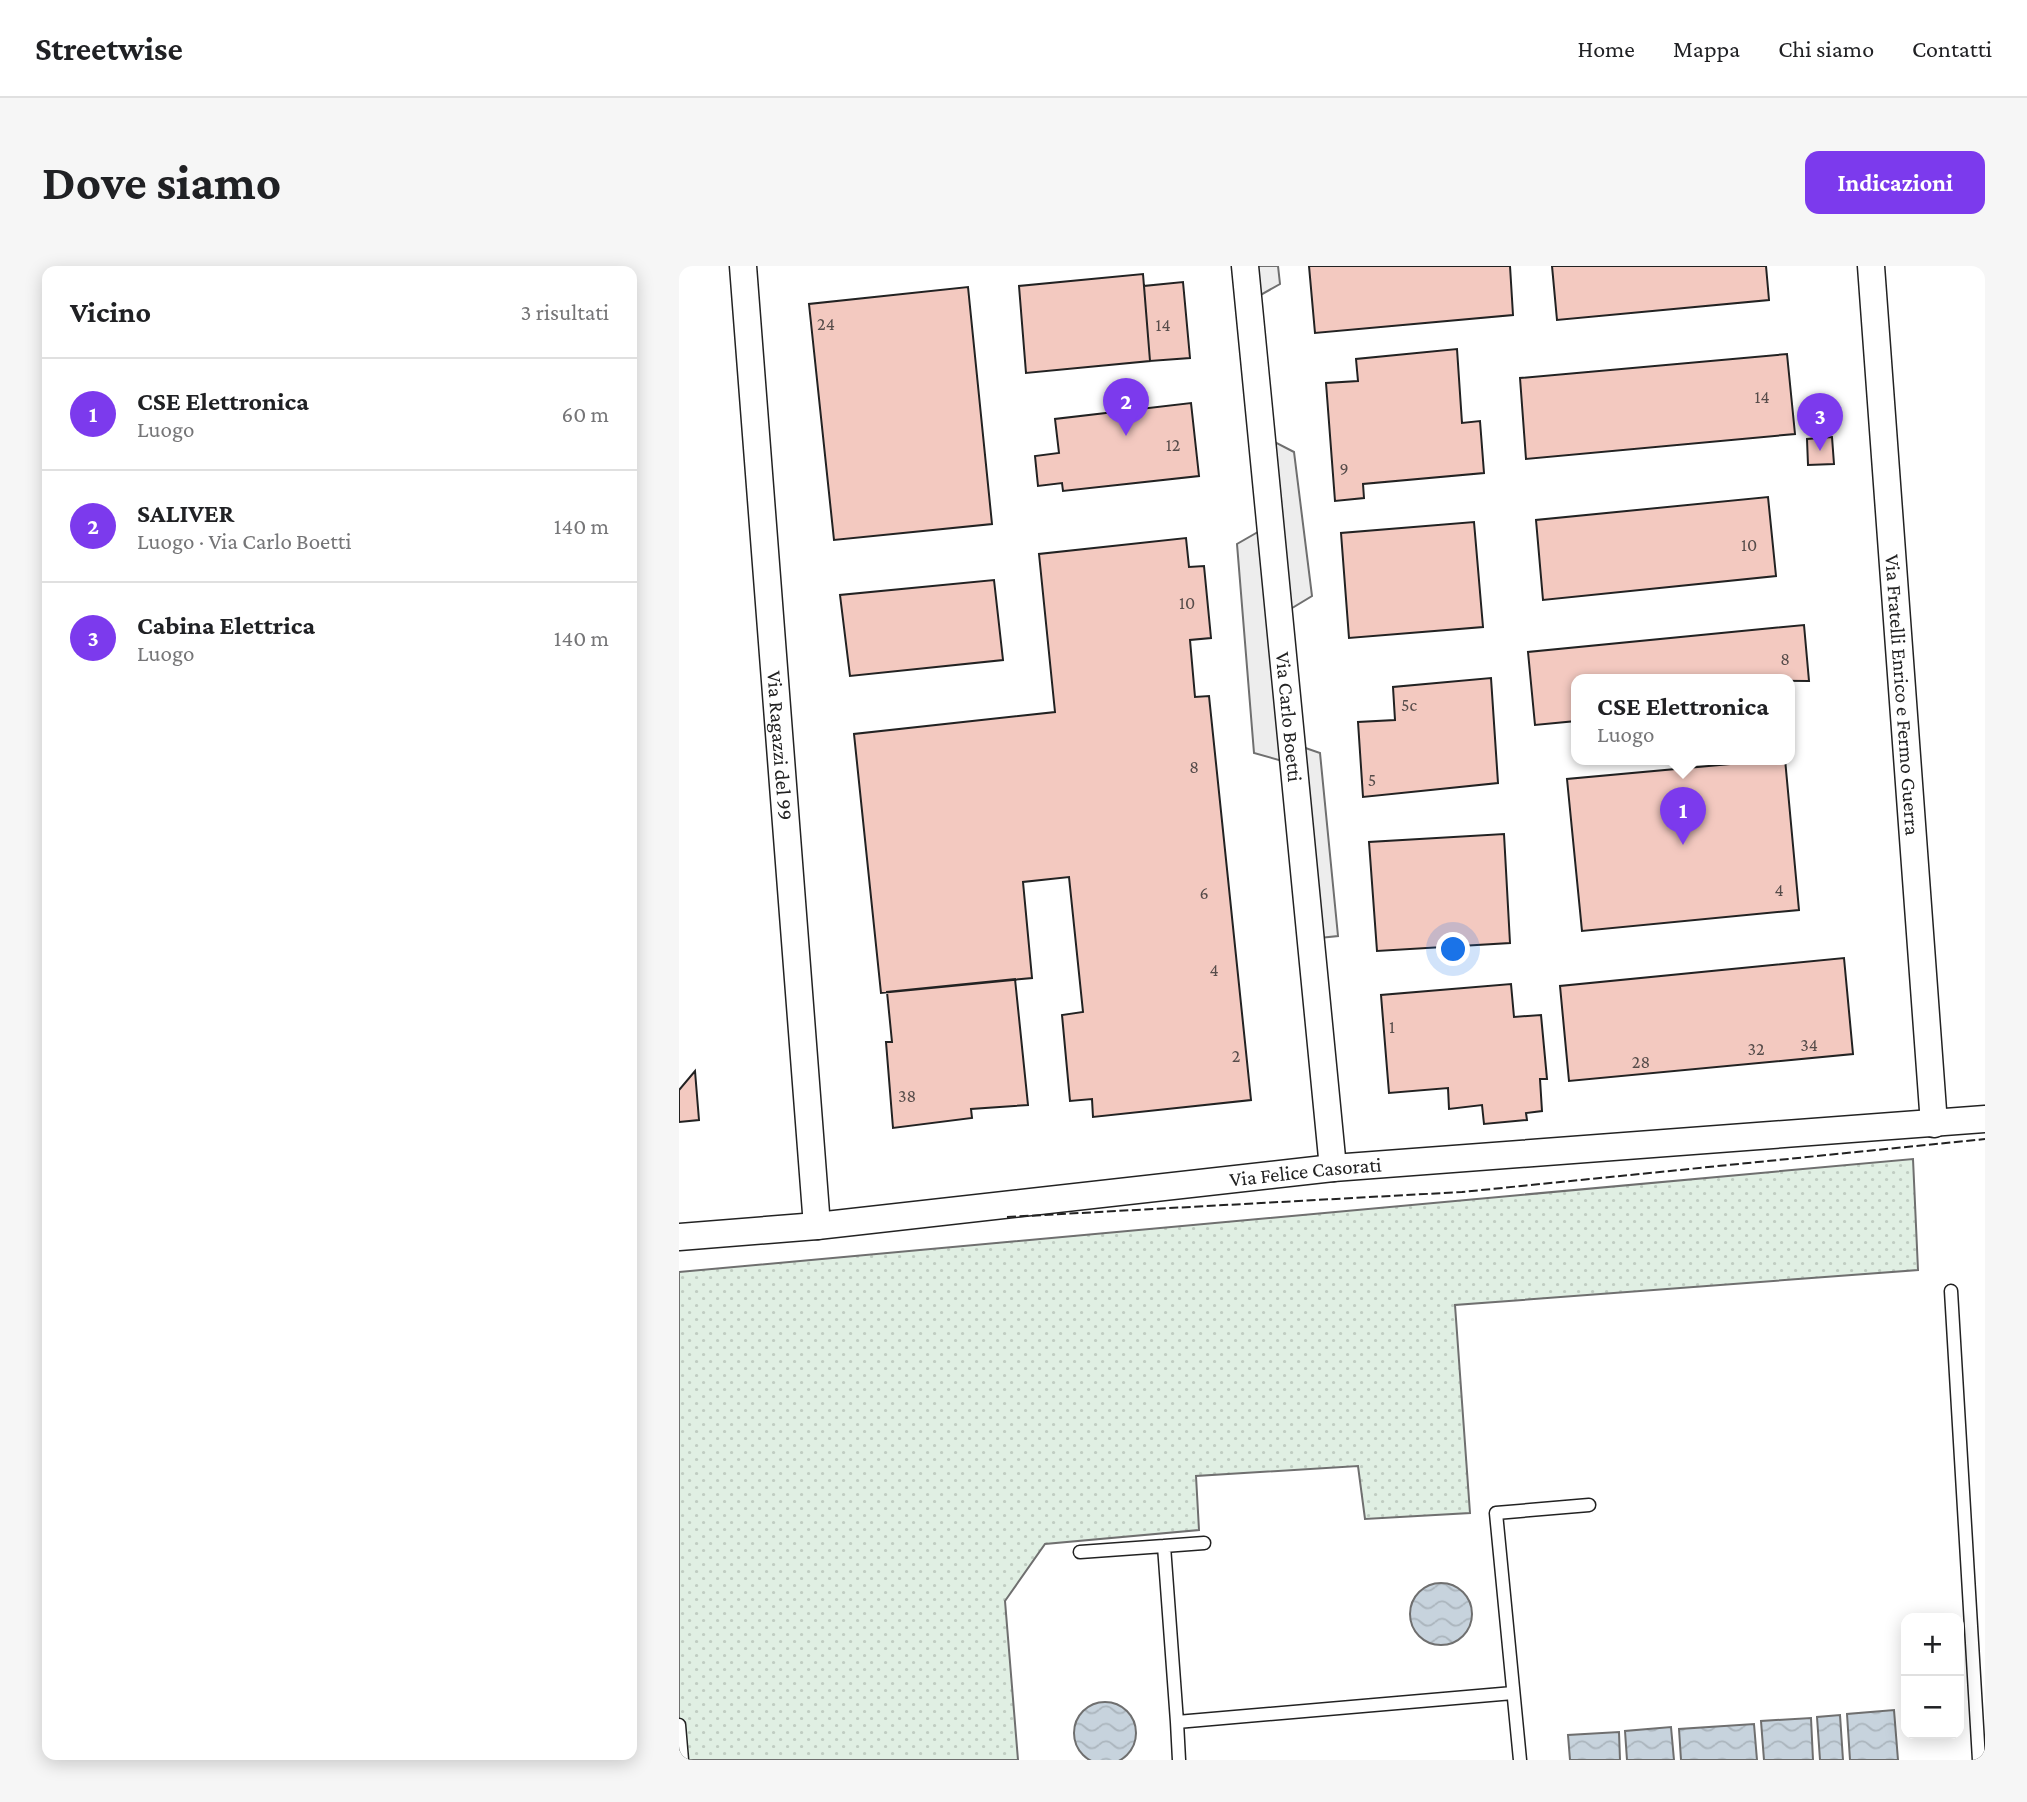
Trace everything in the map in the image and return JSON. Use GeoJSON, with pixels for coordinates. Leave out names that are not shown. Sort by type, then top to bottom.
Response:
{"type":"FeatureCollection","features":[{"type":"Feature","properties":{"kind":"street","name":"Via Ragazzi del 99"},"geometry":{"type":"LineString","coordinates":[[743,266],[817,1226]]}},
{"type":"Feature","properties":{"kind":"street","name":"Via Carlo Boetti"},"geometry":{"type":"LineString","coordinates":[[1245,266],[1333,1168]]}},
{"type":"Feature","properties":{"kind":"street","name":"Via Fratelli Enrico e Fermo Guerra"},"geometry":{"type":"LineString","coordinates":[[1871,266],[1934,1124]]}},
{"type":"Feature","properties":{"kind":"street","name":"Via Felice Casorati"},"geometry":{"type":"LineString","coordinates":[[679,1237],[817,1226],[1333,1168],[1985,1119]]}},
{"type":"Feature","properties":{"kind":"lane"},"geometry":{"type":"LineString","coordinates":[[1951,1291],[1979,1760]]}},
{"type":"Feature","properties":{"kind":"lane"},"geometry":{"type":"LineString","coordinates":[[1520,1760],[1496,1513],[1589,1505]]}},
{"type":"Feature","properties":{"kind":"lane"},"geometry":{"type":"LineString","coordinates":[[1080,1552],[1203,1543]]}},
{"type":"Feature","properties":{"kind":"lane"},"geometry":{"type":"LineString","coordinates":[[1164,1546],[1179,1760]]}},
{"type":"Feature","properties":{"kind":"lane"},"geometry":{"type":"LineString","coordinates":[[1177,1722],[1513,1693]]}},
{"type":"Feature","properties":{"kind":"lane"},"geometry":{"type":"LineString","coordinates":[[679,1725],[682,1760]]}},
{"type":"Feature","properties":{"kind":"green space"},"geometry":{"type":"Polygon","coordinates":[[[1913,1159],[1918,1270],[1455,1305],[1470,1513],[1365,1519],[1358,1466],[1196,1476],[1199,1530],[1045,1544],[1005,1601],[1018,1760],[679,1760],[679,1272],[1913,1159]]]}},
{"type":"Feature","properties":{"kind":"shaded area"},"geometry":{"type":"Polygon","coordinates":[[[1245,266],[1278,266],[1280,284],[1248,302],[1245,266]]]}},
{"type":"Feature","properties":{"kind":"shaded area"},"geometry":{"type":"Polygon","coordinates":[[[1261,435],[1294,452],[1312,596],[1279,616],[1291,743],[1320,753],[1338,936],[1310,939],[1293,764],[1254,753],[1237,544],[1270,525],[1261,435]]]}},
{"type":"Feature","properties":{"kind":"water"},"geometry":{"type":"Polygon","coordinates":[[[1435,1583],[1447,1583],[1463,1592],[1470,1602],[1470,1626],[1463,1636],[1447,1645],[1435,1645],[1424,1640],[1415,1631],[1410,1620],[1410,1608],[1415,1597],[1424,1588],[1435,1583]]]}},
{"type":"Feature","properties":{"kind":"water"},"geometry":{"type":"Polygon","coordinates":[[[1105,1702],[1117,1704],[1127,1711],[1134,1721],[1134,1745],[1127,1755],[1117,1762],[1105,1764],[1093,1762],[1083,1755],[1076,1745],[1074,1733],[1076,1721],[1083,1711],[1093,1704],[1105,1702]]]}},
{"type":"Feature","properties":{"kind":"water"},"geometry":{"type":"Polygon","coordinates":[[[1894,1710],[1898,1760],[1850,1760],[1847,1714],[1894,1710]]]}},
{"type":"Feature","properties":{"kind":"water"},"geometry":{"type":"Polygon","coordinates":[[[1840,1715],[1843,1760],[1820,1760],[1817,1717],[1840,1715]]]}},
{"type":"Feature","properties":{"kind":"water"},"geometry":{"type":"Polygon","coordinates":[[[1811,1718],[1813,1760],[1764,1760],[1761,1721],[1811,1718]]]}},
{"type":"Feature","properties":{"kind":"water"},"geometry":{"type":"Polygon","coordinates":[[[1754,1724],[1757,1760],[1681,1760],[1679,1729],[1754,1724]]]}},
{"type":"Feature","properties":{"kind":"water"},"geometry":{"type":"Polygon","coordinates":[[[1671,1727],[1674,1760],[1627,1760],[1625,1731],[1671,1727]]]}},
{"type":"Feature","properties":{"kind":"water"},"geometry":{"type":"Polygon","coordinates":[[[1619,1732],[1620,1760],[1570,1760],[1568,1735],[1619,1732]]]}},
{"type":"Feature","properties":{"kind":"building"},"geometry":{"type":"Polygon","coordinates":[[[1309,266],[1510,266],[1513,315],[1315,333],[1309,266]]]}},
{"type":"Feature","properties":{"kind":"building"},"geometry":{"type":"Polygon","coordinates":[[[1552,266],[1766,266],[1769,300],[1557,320],[1552,266]]]}},
{"type":"Feature","properties":{"kind":"building"},"geometry":{"type":"Polygon","coordinates":[[[1143,274],[1150,361],[1026,373],[1019,286],[1143,274]]]}},
{"type":"Feature","properties":{"kind":"building"},"geometry":{"type":"Polygon","coordinates":[[[1183,282],[1190,358],[1150,361],[1144,286],[1183,282]]]}},
{"type":"Feature","properties":{"kind":"building"},"geometry":{"type":"Polygon","coordinates":[[[968,287],[992,524],[834,540],[809,304],[968,287]]]}},
{"type":"Feature","properties":{"kind":"building"},"geometry":{"type":"Polygon","coordinates":[[[1457,349],[1462,423],[1480,421],[1484,473],[1363,484],[1364,498],[1335,501],[1326,383],[1358,381],[1356,359],[1457,349]]]}},
{"type":"Feature","properties":{"kind":"building"},"geometry":{"type":"Polygon","coordinates":[[[1787,354],[1795,434],[1526,459],[1520,378],[1787,354]]]}},
{"type":"Feature","properties":{"kind":"building"},"geometry":{"type":"Polygon","coordinates":[[[1191,403],[1199,476],[1063,491],[1062,483],[1038,486],[1035,456],[1059,453],[1055,419],[1191,403]]]}},
{"type":"Feature","properties":{"kind":"building"},"geometry":{"type":"Polygon","coordinates":[[[1832,437],[1834,464],[1808,465],[1807,439],[1832,437]]]}},
{"type":"Feature","properties":{"kind":"building"},"geometry":{"type":"Polygon","coordinates":[[[1768,497],[1776,576],[1543,600],[1536,520],[1768,497]]]}},
{"type":"Feature","properties":{"kind":"building"},"geometry":{"type":"Polygon","coordinates":[[[1474,522],[1483,627],[1349,638],[1341,533],[1474,522]]]}},
{"type":"Feature","properties":{"kind":"building"},"geometry":{"type":"Polygon","coordinates":[[[1186,538],[1189,567],[1204,566],[1211,638],[1190,640],[1195,697],[1209,696],[1251,1100],[1093,1117],[1092,1099],[1070,1101],[1062,1015],[1083,1012],[1069,877],[1023,882],[1032,978],[881,993],[854,734],[1055,712],[1039,554],[1186,538]]]}},
{"type":"Feature","properties":{"kind":"building"},"geometry":{"type":"Polygon","coordinates":[[[994,580],[1003,660],[850,676],[840,595],[994,580]]]}},
{"type":"Feature","properties":{"kind":"building"},"geometry":{"type":"Polygon","coordinates":[[[1804,625],[1809,681],[1795,681],[1795,674],[1571,674],[1571,721],[1535,725],[1528,652],[1804,625]]]}},
{"type":"Feature","properties":{"kind":"building"},"geometry":{"type":"Polygon","coordinates":[[[1491,678],[1498,783],[1363,797],[1358,722],[1395,720],[1393,687],[1491,678]]]}},
{"type":"Feature","properties":{"kind":"building"},"geometry":{"type":"Polygon","coordinates":[[[1720,765],[1786,765],[1799,910],[1582,931],[1567,779],[1720,765]]]}},
{"type":"Feature","properties":{"kind":"building"},"geometry":{"type":"Polygon","coordinates":[[[1504,834],[1510,943],[1377,951],[1369,842],[1504,834]]]}},
{"type":"Feature","properties":{"kind":"building"},"geometry":{"type":"Polygon","coordinates":[[[1844,958],[1853,1054],[1569,1081],[1560,986],[1844,958]]]}},
{"type":"Feature","properties":{"kind":"building"},"geometry":{"type":"Polygon","coordinates":[[[1015,979],[1028,1105],[971,1109],[972,1118],[893,1128],[886,1042],[892,1042],[887,992],[1015,979]]]}},
{"type":"Feature","properties":{"kind":"building"},"geometry":{"type":"Polygon","coordinates":[[[1511,984],[1514,1017],[1541,1015],[1547,1079],[1540,1079],[1542,1111],[1526,1113],[1527,1120],[1484,1124],[1482,1105],[1449,1109],[1448,1088],[1389,1093],[1381,995],[1511,984]]]}},
{"type":"Feature","properties":{"kind":"building"},"geometry":{"type":"Polygon","coordinates":[[[695,1071],[699,1120],[679,1122],[679,1090],[695,1071]]]}},
{"type":"Feature","properties":{"kind":"fence"},"geometry":{"type":"LineString","coordinates":[[1007,1217],[1462,1192],[1985,1139]]}},
{"type":"Feature","properties":{"kind":"place","name":"SALIVER"},"geometry":{"type":"Point","coordinates":[1126,436]}},
{"type":"Feature","properties":{"kind":"place","name":"Cabina Elettrica"},"geometry":{"type":"Point","coordinates":[1820,451]}},
{"type":"Feature","properties":{"kind":"place","name":"CSE Elettronica"},"geometry":{"type":"Point","coordinates":[1683,845]}}]}
